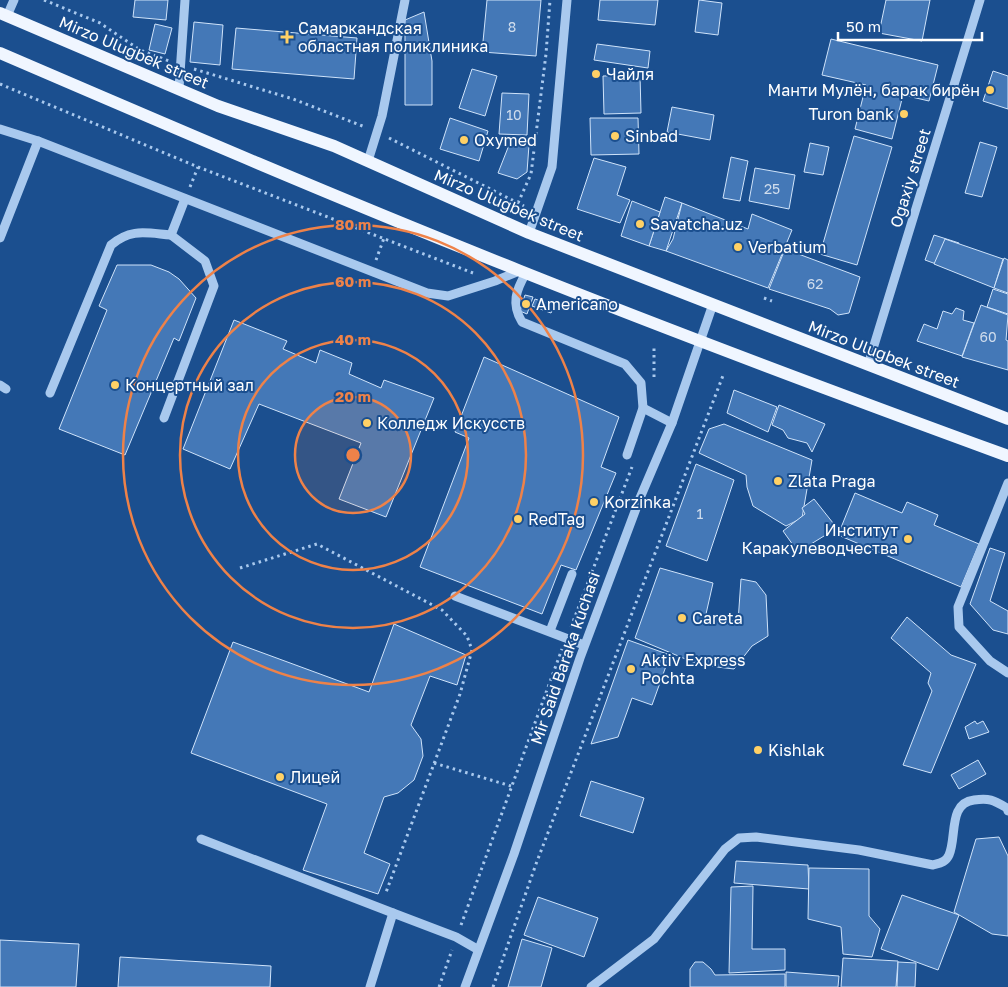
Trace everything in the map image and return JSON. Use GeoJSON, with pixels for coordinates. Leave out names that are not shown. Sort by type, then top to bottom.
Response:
{"type":"FeatureCollection","features":[{"type":"Feature","properties":{"kind":"main road","name":"Mirzo Ulugbek street"},"geometry":{"type":"LineString","coordinates":[[3,14],[218,106],[334,146],[529,233],[1008,419]]}},
{"type":"Feature","properties":{"kind":"main road"},"geometry":{"type":"LineString","coordinates":[[0,53],[523,272],[701,342],[1008,456]]}},
{"type":"Feature","properties":{"kind":"street"},"geometry":{"type":"LineString","coordinates":[[3,14],[14,0]]}},
{"type":"Feature","properties":{"kind":"street"},"geometry":{"type":"LineString","coordinates":[[179,88],[186,0]]}},
{"type":"Feature","properties":{"kind":"street"},"geometry":{"type":"LineString","coordinates":[[368,161],[377,132],[405,0]]}},
{"type":"Feature","properties":{"kind":"street"},"geometry":{"type":"LineString","coordinates":[[529,233],[552,167],[567,0]]}},
{"type":"Feature","properties":{"kind":"street","name":"Ogaxiy street"},"geometry":{"type":"LineString","coordinates":[[868,365],[980,0]]}},
{"type":"Feature","properties":{"kind":"street"},"geometry":{"type":"LineString","coordinates":[[0,129],[38,141],[427,293],[448,296],[523,272]]}},
{"type":"Feature","properties":{"kind":"street"},"geometry":{"type":"LineString","coordinates":[[0,238],[38,141]]}},
{"type":"Feature","properties":{"kind":"street"},"geometry":{"type":"LineString","coordinates":[[171,235],[185,199]]}},
{"type":"Feature","properties":{"kind":"street"},"geometry":{"type":"LineString","coordinates":[[50,393],[111,245],[130,232],[171,235],[205,261],[214,286],[164,418]]}},
{"type":"Feature","properties":{"kind":"street"},"geometry":{"type":"LineString","coordinates":[[523,272],[516,290],[515,306],[522,322],[625,364],[640,383],[643,408],[631,458]]}},
{"type":"Feature","properties":{"kind":"street","name":"Mir Said Baraka kuchasi"},"geometry":{"type":"LineString","coordinates":[[465,987],[514,854],[584,645],[640,498],[672,423],[713,304]]}},
{"type":"Feature","properties":{"kind":"street"},"geometry":{"type":"LineString","coordinates":[[643,408],[672,423]]}},
{"type":"Feature","properties":{"kind":"street"},"geometry":{"type":"LineString","coordinates":[[1008,483],[958,607],[959,627],[990,660],[1008,673]]}},
{"type":"Feature","properties":{"kind":"street"},"geometry":{"type":"LineString","coordinates":[[550,632],[572,574]]}},
{"type":"Feature","properties":{"kind":"street"},"geometry":{"type":"LineString","coordinates":[[456,596],[584,645]]}},
{"type":"Feature","properties":{"kind":"street"},"geometry":{"type":"LineString","coordinates":[[591,987],[654,939],[725,849],[739,838],[756,837],[859,850],[933,866],[944,862],[949,856],[957,811],[968,801],[989,798],[1007,808],[1008,811]]}},
{"type":"Feature","properties":{"kind":"street"},"geometry":{"type":"LineString","coordinates":[[202,839],[456,937],[478,949]]}},
{"type":"Feature","properties":{"kind":"street"},"geometry":{"type":"LineString","coordinates":[[370,987],[393,913]]}},
{"type":"Feature","properties":{"kind":"path"},"geometry":{"type":"LineString","coordinates":[[44,0],[100,22],[140,50],[180,65],[293,99],[377,132],[536,212]]}},
{"type":"Feature","properties":{"kind":"path"},"geometry":{"type":"LineString","coordinates":[[518,203],[531,174],[546,54],[550,0]]}},
{"type":"Feature","properties":{"kind":"path"},"geometry":{"type":"LineString","coordinates":[[0,84],[198,167],[495,281]]}},
{"type":"Feature","properties":{"kind":"path"},"geometry":{"type":"LineString","coordinates":[[185,199],[198,167]]}},
{"type":"Feature","properties":{"kind":"path"},"geometry":{"type":"LineString","coordinates":[[372,272],[393,219]]}},
{"type":"Feature","properties":{"kind":"path"},"geometry":{"type":"LineString","coordinates":[[764,298],[772,301]]}},
{"type":"Feature","properties":{"kind":"path"},"geometry":{"type":"LineString","coordinates":[[654,347],[654,379]]}},
{"type":"Feature","properties":{"kind":"path"},"geometry":{"type":"LineString","coordinates":[[493,987],[536,864],[724,374]]}},
{"type":"Feature","properties":{"kind":"path"},"geometry":{"type":"LineString","coordinates":[[440,987],[456,937],[567,638],[631,458]]}},
{"type":"Feature","properties":{"kind":"path"},"geometry":{"type":"LineString","coordinates":[[240,568],[317,544],[442,610],[467,636],[471,643],[472,657],[380,908]]}},
{"type":"Feature","properties":{"kind":"path"},"geometry":{"type":"LineString","coordinates":[[434,763],[511,786]]}},
{"type":"Feature","properties":{"kind":"building"},"geometry":{"type":"Polygon","coordinates":[[[135,0],[168,0],[166,20],[133,17],[135,0]]]}},
{"type":"Feature","properties":{"kind":"building"},"geometry":{"type":"Polygon","coordinates":[[[487,0],[541,0],[536,56],[482,52],[487,0]]]}},
{"type":"Feature","properties":{"kind":"building"},"geometry":{"type":"Polygon","coordinates":[[[600,0],[658,0],[655,25],[598,20],[600,0]]]}},
{"type":"Feature","properties":{"kind":"building"},"geometry":{"type":"Polygon","coordinates":[[[699,0],[722,3],[718,35],[695,32],[699,0]]]}},
{"type":"Feature","properties":{"kind":"building"},"geometry":{"type":"Polygon","coordinates":[[[886,0],[930,0],[922,41],[879,33],[886,0]]]}},
{"type":"Feature","properties":{"kind":"building"},"geometry":{"type":"Polygon","coordinates":[[[424,12],[432,61],[432,105],[405,105],[405,20],[424,12]]]}},
{"type":"Feature","properties":{"kind":"building"},"geometry":{"type":"Polygon","coordinates":[[[194,22],[223,25],[220,65],[190,62],[194,22]]]}},
{"type":"Feature","properties":{"kind":"building"},"geometry":{"type":"Polygon","coordinates":[[[155,24],[172,28],[165,54],[149,50],[155,24]]]}},
{"type":"Feature","properties":{"kind":"building"},"geometry":{"type":"Polygon","coordinates":[[[236,28],[357,38],[354,79],[232,69],[236,28]]]}},
{"type":"Feature","properties":{"kind":"building"},"geometry":{"type":"Polygon","coordinates":[[[831,39],[938,65],[929,101],[903,95],[892,139],[855,129],[866,85],[822,75],[831,39]]]}},
{"type":"Feature","properties":{"kind":"building"},"geometry":{"type":"Polygon","coordinates":[[[597,44],[650,51],[648,68],[594,60],[597,44]]]}},
{"type":"Feature","properties":{"kind":"building"},"geometry":{"type":"Polygon","coordinates":[[[472,69],[497,76],[485,116],[459,108],[472,69]]]}},
{"type":"Feature","properties":{"kind":"building"},"geometry":{"type":"Polygon","coordinates":[[[993,71],[1008,76],[1008,109],[983,101],[993,71]]]}},
{"type":"Feature","properties":{"kind":"building"},"geometry":{"type":"Polygon","coordinates":[[[640,75],[641,113],[604,114],[603,76],[640,75]]]}},
{"type":"Feature","properties":{"kind":"building"},"geometry":{"type":"Polygon","coordinates":[[[502,93],[529,94],[527,135],[499,134],[502,93]]]}},
{"type":"Feature","properties":{"kind":"building"},"geometry":{"type":"Polygon","coordinates":[[[672,107],[714,115],[710,140],[667,132],[672,107]]]}},
{"type":"Feature","properties":{"kind":"building","name":"Oxymed"},"geometry":{"type":"Polygon","coordinates":[[[450,118],[488,131],[479,161],[440,149],[450,118]]]}},
{"type":"Feature","properties":{"kind":"building","name":"Sinbad"},"geometry":{"type":"Polygon","coordinates":[[[590,118],[638,118],[639,154],[591,155],[590,118]]]}},
{"type":"Feature","properties":{"kind":"building"},"geometry":{"type":"Polygon","coordinates":[[[854,136],[892,147],[857,265],[820,254],[854,136]]]}},
{"type":"Feature","properties":{"kind":"building"},"geometry":{"type":"Polygon","coordinates":[[[511,140],[529,145],[527,172],[517,179],[498,173],[511,140]]]}},
{"type":"Feature","properties":{"kind":"building"},"geometry":{"type":"Polygon","coordinates":[[[980,142],[997,147],[982,197],[965,193],[980,142]]]}},
{"type":"Feature","properties":{"kind":"building"},"geometry":{"type":"Polygon","coordinates":[[[810,143],[829,147],[823,175],[804,172],[810,143]]]}},
{"type":"Feature","properties":{"kind":"building"},"geometry":{"type":"Polygon","coordinates":[[[731,157],[748,161],[740,201],[723,198],[731,157]]]}},
{"type":"Feature","properties":{"kind":"building"},"geometry":{"type":"Polygon","coordinates":[[[594,158],[626,167],[617,195],[630,200],[620,223],[577,209],[594,158]]]}},
{"type":"Feature","properties":{"kind":"building"},"geometry":{"type":"Polygon","coordinates":[[[755,168],[795,175],[789,209],[749,201],[755,168]]]}},
{"type":"Feature","properties":{"kind":"building"},"geometry":{"type":"Polygon","coordinates":[[[665,197],[682,203],[666,251],[649,246],[665,197]]]}},
{"type":"Feature","properties":{"kind":"building","name":"Savatcha.uz"},"geometry":{"type":"Polygon","coordinates":[[[632,201],[660,212],[649,246],[621,236],[632,201]]]}},
{"type":"Feature","properties":{"kind":"building"},"geometry":{"type":"Polygon","coordinates":[[[682,203],[748,229],[752,214],[792,230],[768,288],[666,251],[673,239],[682,203]]]}},
{"type":"Feature","properties":{"kind":"building"},"geometry":{"type":"Polygon","coordinates":[[[934,235],[959,243],[950,269],[925,260],[934,235]]]}},
{"type":"Feature","properties":{"kind":"building"},"geometry":{"type":"Polygon","coordinates":[[[945,239],[1003,259],[994,288],[934,264],[945,239]]]}},
{"type":"Feature","properties":{"kind":"building"},"geometry":{"type":"Polygon","coordinates":[[[785,249],[860,277],[849,313],[838,315],[830,309],[769,289],[785,249]]]}},
{"type":"Feature","properties":{"kind":"building"},"geometry":{"type":"Polygon","coordinates":[[[1004,258],[1008,260],[1008,293],[994,288],[1004,258]]]}},
{"type":"Feature","properties":{"kind":"building","name":"Концертный зал"},"geometry":{"type":"Polygon","coordinates":[[[117,265],[151,265],[169,272],[179,279],[196,298],[179,341],[174,338],[125,455],[59,429],[107,310],[99,306],[117,265]]]}},
{"type":"Feature","properties":{"kind":"building"},"geometry":{"type":"Polygon","coordinates":[[[993,289],[1008,294],[1008,314],[987,307],[993,289]]]}},
{"type":"Feature","properties":{"kind":"building","name":"Americano"},"geometry":{"type":"Polygon","coordinates":[[[525,295],[533,297],[527,314],[520,311],[525,295]]]}},
{"type":"Feature","properties":{"kind":"building"},"geometry":{"type":"Polygon","coordinates":[[[535,299],[555,306],[551,313],[532,306],[535,299]]]}},
{"type":"Feature","properties":{"kind":"building"},"geometry":{"type":"Polygon","coordinates":[[[981,305],[1008,315],[1006,340],[1008,341],[1008,370],[962,357],[981,305]]]}},
{"type":"Feature","properties":{"kind":"building"},"geometry":{"type":"Polygon","coordinates":[[[956,308],[964,311],[963,320],[974,323],[962,356],[917,341],[924,324],[937,329],[943,311],[952,314],[956,308]]]}},
{"type":"Feature","properties":{"kind":"building","name":"Колледж Искусств"},"geometry":{"type":"Polygon","coordinates":[[[234,320],[287,341],[283,349],[316,363],[320,350],[352,363],[349,374],[381,388],[384,380],[434,398],[386,517],[339,499],[361,443],[259,404],[230,469],[183,449],[234,320]]]}},
{"type":"Feature","properties":{"kind":"building","name":"RedTag"},"geometry":{"type":"Polygon","coordinates":[[[484,357],[619,417],[601,467],[616,473],[576,570],[561,565],[542,614],[420,567],[469,438],[455,432],[484,357]]]}},
{"type":"Feature","properties":{"kind":"building"},"geometry":{"type":"Polygon","coordinates":[[[734,390],[777,407],[768,432],[727,413],[734,390]]]}},
{"type":"Feature","properties":{"kind":"building"},"geometry":{"type":"Polygon","coordinates":[[[779,405],[825,424],[812,452],[807,443],[788,438],[783,430],[772,425],[779,405]]]}},
{"type":"Feature","properties":{"kind":"building","name":"Zlata Praga"},"geometry":{"type":"Polygon","coordinates":[[[724,424],[812,460],[802,518],[786,526],[753,506],[747,487],[746,475],[699,453],[709,429],[724,424]]]}},
{"type":"Feature","properties":{"kind":"building"},"geometry":{"type":"Polygon","coordinates":[[[696,464],[734,480],[707,561],[666,546],[696,464]]]}},
{"type":"Feature","properties":{"kind":"building","name":"Институт Каракулеводчества"},"geometry":{"type":"Polygon","coordinates":[[[855,493],[902,513],[907,502],[938,515],[934,525],[979,544],[961,587],[838,535],[855,493]]]}},
{"type":"Feature","properties":{"kind":"building"},"geometry":{"type":"Polygon","coordinates":[[[814,499],[837,528],[798,552],[783,531],[805,514],[802,508],[814,499]]]}},
{"type":"Feature","properties":{"kind":"building"},"geometry":{"type":"Polygon","coordinates":[[[990,548],[1005,553],[990,601],[1008,611],[1008,634],[993,630],[970,604],[990,548]]]}},
{"type":"Feature","properties":{"kind":"building","name":"Careta"},"geometry":{"type":"Polygon","coordinates":[[[660,568],[713,583],[706,614],[738,622],[741,579],[756,582],[766,595],[768,636],[752,646],[734,669],[700,665],[635,638],[660,568]]]}},
{"type":"Feature","properties":{"kind":"building"},"geometry":{"type":"Polygon","coordinates":[[[907,617],[951,655],[976,664],[931,773],[903,765],[932,691],[928,683],[931,673],[891,638],[907,617]]]}},
{"type":"Feature","properties":{"kind":"building"},"geometry":{"type":"Polygon","coordinates":[[[394,624],[466,655],[457,685],[430,676],[411,725],[421,739],[423,756],[414,780],[398,793],[384,797],[364,853],[390,864],[378,894],[303,870],[327,804],[191,753],[233,642],[369,692],[394,624]]]}},
{"type":"Feature","properties":{"kind":"building"},"geometry":{"type":"Polygon","coordinates":[[[628,640],[670,655],[652,705],[632,698],[618,737],[591,744],[628,640]]]}},
{"type":"Feature","properties":{"kind":"building"},"geometry":{"type":"Polygon","coordinates":[[[975,721],[977,724],[983,721],[989,732],[969,739],[965,727],[975,721]]]}},
{"type":"Feature","properties":{"kind":"building"},"geometry":{"type":"Polygon","coordinates":[[[978,760],[986,774],[959,789],[951,775],[978,760]]]}},
{"type":"Feature","properties":{"kind":"building"},"geometry":{"type":"Polygon","coordinates":[[[591,781],[644,798],[633,833],[580,816],[591,781]]]}},
{"type":"Feature","properties":{"kind":"building"},"geometry":{"type":"Polygon","coordinates":[[[999,837],[1008,856],[1008,936],[992,934],[954,912],[976,839],[999,837]]]}},
{"type":"Feature","properties":{"kind":"building"},"geometry":{"type":"Polygon","coordinates":[[[736,861],[808,865],[809,889],[734,883],[736,861]]]}},
{"type":"Feature","properties":{"kind":"building"},"geometry":{"type":"Polygon","coordinates":[[[809,868],[869,869],[869,916],[880,929],[872,957],[843,954],[841,927],[808,919],[809,868]]]}},
{"type":"Feature","properties":{"kind":"building"},"geometry":{"type":"Polygon","coordinates":[[[753,886],[752,949],[785,949],[785,970],[729,973],[731,887],[753,886]]]}},
{"type":"Feature","properties":{"kind":"building"},"geometry":{"type":"Polygon","coordinates":[[[902,895],[959,915],[938,970],[881,949],[902,895]]]}},
{"type":"Feature","properties":{"kind":"building"},"geometry":{"type":"Polygon","coordinates":[[[538,897],[598,918],[584,957],[524,935],[538,897]]]}},
{"type":"Feature","properties":{"kind":"building"},"geometry":{"type":"Polygon","coordinates":[[[522,939],[552,948],[541,987],[508,987],[522,939]]]}},
{"type":"Feature","properties":{"kind":"building"},"geometry":{"type":"Polygon","coordinates":[[[0,940],[79,944],[76,987],[0,987],[0,940]]]}},
{"type":"Feature","properties":{"kind":"building"},"geometry":{"type":"Polygon","coordinates":[[[120,957],[271,966],[270,987],[118,987],[120,957]]]}},
{"type":"Feature","properties":{"kind":"building"},"geometry":{"type":"Polygon","coordinates":[[[843,958],[898,961],[896,987],[841,987],[843,958]]]}},
{"type":"Feature","properties":{"kind":"building"},"geometry":{"type":"Polygon","coordinates":[[[695,962],[703,962],[715,975],[785,974],[785,987],[690,987],[690,969],[695,962]]]}},
{"type":"Feature","properties":{"kind":"building"},"geometry":{"type":"Polygon","coordinates":[[[898,962],[916,963],[915,987],[897,987],[898,962]]]}},
{"type":"Feature","properties":{"kind":"building"},"geometry":{"type":"Polygon","coordinates":[[[786,972],[839,976],[838,987],[786,987],[786,972]]]}},
{"type":"Feature","properties":{"kind":"place","name":"Самаркандская областная поликлиника"},"geometry":{"type":"Point","coordinates":[287,37]}},
{"type":"Feature","properties":{"kind":"place","name":"Чайля"},"geometry":{"type":"Point","coordinates":[596,74]}},
{"type":"Feature","properties":{"kind":"place","name":"Манти Мулён, барак бирён"},"geometry":{"type":"Point","coordinates":[990,90]}},
{"type":"Feature","properties":{"kind":"place","name":"Turon bank"},"geometry":{"type":"Point","coordinates":[904,114]}},
{"type":"Feature","properties":{"kind":"place","name":"Sinbad"},"geometry":{"type":"Point","coordinates":[615,136]}},
{"type":"Feature","properties":{"kind":"place","name":"Oxymed"},"geometry":{"type":"Point","coordinates":[464,140]}},
{"type":"Feature","properties":{"kind":"place","name":"Savatcha.uz"},"geometry":{"type":"Point","coordinates":[640,224]}},
{"type":"Feature","properties":{"kind":"place","name":"Verbatium"},"geometry":{"type":"Point","coordinates":[738,247]}},
{"type":"Feature","properties":{"kind":"place","name":"Americano"},"geometry":{"type":"Point","coordinates":[526,304]}},
{"type":"Feature","properties":{"kind":"place","name":"Концертный зал"},"geometry":{"type":"Point","coordinates":[115,385]}},
{"type":"Feature","properties":{"kind":"place","name":"Колледж Искусств"},"geometry":{"type":"Point","coordinates":[367,423]}},
{"type":"Feature","properties":{"kind":"place","name":"Zlata Praga"},"geometry":{"type":"Point","coordinates":[778,481]}},
{"type":"Feature","properties":{"kind":"place","name":"Korzinka"},"geometry":{"type":"Point","coordinates":[594,502]}},
{"type":"Feature","properties":{"kind":"place","name":"RedTag"},"geometry":{"type":"Point","coordinates":[518,519]}},
{"type":"Feature","properties":{"kind":"place","name":"Институт Каракулеводчества"},"geometry":{"type":"Point","coordinates":[908,539]}},
{"type":"Feature","properties":{"kind":"place","name":"Careta"},"geometry":{"type":"Point","coordinates":[682,618]}},
{"type":"Feature","properties":{"kind":"place","name":"Aktiv Express Pochta"},"geometry":{"type":"Point","coordinates":[631,669]}},
{"type":"Feature","properties":{"kind":"place","name":"Kishlak"},"geometry":{"type":"Point","coordinates":[758,750]}},
{"type":"Feature","properties":{"kind":"place","name":"Лицей"},"geometry":{"type":"Point","coordinates":[280,777]}}]}
